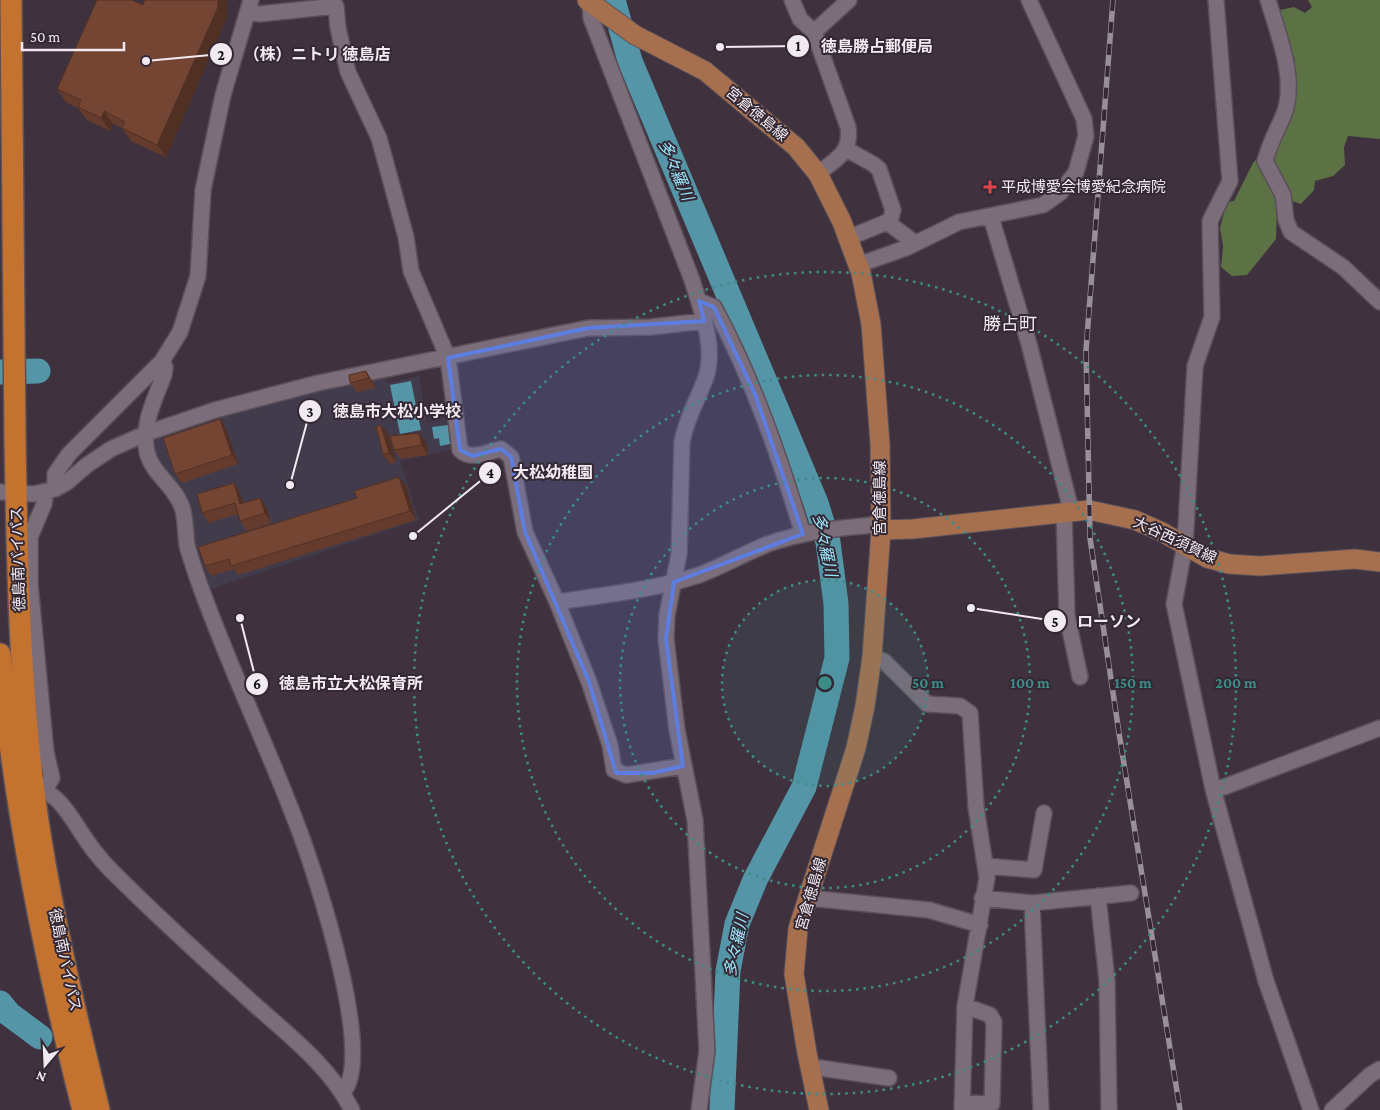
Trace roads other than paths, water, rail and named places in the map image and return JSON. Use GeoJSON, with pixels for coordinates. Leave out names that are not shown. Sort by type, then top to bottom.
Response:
{"type":"FeatureCollection","features":[{"type":"Feature","properties":{"kind":"highway","name":"徳島南バイパス"},"geometry":{"type":"LineString","coordinates":[[10,0],[11,198],[8,493],[19,603],[37,914],[83,1110]]}},
{"type":"Feature","properties":{"kind":"highway","name":"徳島南バイパス"},"geometry":{"type":"LineString","coordinates":[[0,654],[3,720],[31,787],[54,910],[99,1110]]}},
{"type":"Feature","properties":{"kind":"main road","name":"宮倉徳島線"},"geometry":{"type":"LineString","coordinates":[[593,5],[635,35],[705,70],[796,147],[818,174],[848,238],[858,264],[871,324],[880,444],[881,530],[872,657],[856,748],[798,930],[794,974],[810,1070],[819,1110]]}},
{"type":"Feature","properties":{"kind":"main road","name":"大谷西須賀線"},"geometry":{"type":"LineString","coordinates":[[881,530],[913,529],[1068,511],[1096,511],[1135,520],[1207,558],[1229,564],[1260,566],[1355,559],[1380,562]]}},
{"type":"Feature","properties":{"kind":"street"},"geometry":{"type":"LineString","coordinates":[[792,0],[800,19],[814,32],[848,127],[850,139],[846,149],[818,174]]}},
{"type":"Feature","properties":{"kind":"street"},"geometry":{"type":"LineString","coordinates":[[814,32],[848,0]]}},
{"type":"Feature","properties":{"kind":"street"},"geometry":{"type":"LineString","coordinates":[[858,264],[915,243],[959,222],[992,217],[1043,205],[1060,193],[1076,172],[1086,136],[1084,119],[1029,0]]}},
{"type":"Feature","properties":{"kind":"street"},"geometry":{"type":"LineString","coordinates":[[1216,0],[1230,181],[1210,221],[1212,317],[1195,366],[1185,545],[1174,604],[1213,789],[1266,981],[1311,1110]]}},
{"type":"Feature","properties":{"kind":"street"},"geometry":{"type":"LineString","coordinates":[[1268,0],[1286,65],[1288,91],[1284,113],[1270,141],[1265,161],[1283,195],[1286,220],[1291,232],[1343,267],[1380,302]]}},
{"type":"Feature","properties":{"kind":"street"},"geometry":{"type":"LineString","coordinates":[[593,5],[591,18],[692,280],[704,321],[710,358],[706,376],[685,426],[682,442],[679,554],[667,615],[666,639],[683,766],[695,820],[707,1051],[699,1110]]}},
{"type":"Feature","properties":{"kind":"street"},"geometry":{"type":"LineString","coordinates":[[31,787],[52,778],[46,752],[30,584],[30,537],[51,490],[55,474],[69,454],[162,361],[180,332],[198,276],[203,190],[223,95],[250,6],[259,14],[336,6],[338,28],[348,72],[379,138],[406,238],[411,270],[448,358],[460,450],[472,456],[500,449],[511,457],[525,532],[557,602],[603,721],[614,770],[626,775],[683,766]]}},
{"type":"Feature","properties":{"kind":"street"},"geometry":{"type":"LineString","coordinates":[[846,149],[874,164],[879,169],[892,210],[887,222],[848,238]]}},
{"type":"Feature","properties":{"kind":"street"},"geometry":{"type":"LineString","coordinates":[[992,217],[1029,344],[1068,511],[1067,616],[1080,677]]}},
{"type":"Feature","properties":{"kind":"street"},"geometry":{"type":"LineString","coordinates":[[887,222],[915,243]]}},
{"type":"Feature","properties":{"kind":"street"},"geometry":{"type":"LineString","coordinates":[[698,300],[714,307],[733,342],[778,454],[807,534]]}},
{"type":"Feature","properties":{"kind":"street"},"geometry":{"type":"LineString","coordinates":[[8,493],[51,490],[66,483],[87,465],[111,449],[147,433],[215,410],[318,383],[588,328],[651,327],[704,321]]}},
{"type":"Feature","properties":{"kind":"street"},"geometry":{"type":"LineString","coordinates":[[162,361],[165,368],[164,375],[150,410],[147,451],[150,461],[174,491],[181,505],[187,545],[196,574],[223,646],[300,832],[330,930],[346,993],[353,1042],[350,1085],[343,1092]]}},
{"type":"Feature","properties":{"kind":"street"},"geometry":{"type":"LineString","coordinates":[[557,602],[642,589],[674,582],[701,574],[769,544],[807,534],[835,528],[872,524],[881,530]]}},
{"type":"Feature","properties":{"kind":"street"},"geometry":{"type":"LineString","coordinates":[[872,657],[884,661],[927,704],[960,706],[970,713],[976,808],[987,878],[982,898],[983,912],[973,951],[966,1006],[962,1107],[992,1104],[994,1022],[990,1015],[966,1006]]}},
{"type":"Feature","properties":{"kind":"street"},"geometry":{"type":"LineString","coordinates":[[1213,789],[1224,787],[1308,757],[1380,728]]}},
{"type":"Feature","properties":{"kind":"street"},"geometry":{"type":"LineString","coordinates":[[31,787],[64,806],[87,842],[109,869],[151,911],[316,1059],[343,1092],[352,1110]]}},
{"type":"Feature","properties":{"kind":"street"},"geometry":{"type":"LineString","coordinates":[[986,866],[1034,870],[1044,813]]}},
{"type":"Feature","properties":{"kind":"street"},"geometry":{"type":"LineString","coordinates":[[982,898],[1032,903],[1131,893]]}},
{"type":"Feature","properties":{"kind":"street"},"geometry":{"type":"LineString","coordinates":[[1098,896],[1107,981],[1109,1110]]}},
{"type":"Feature","properties":{"kind":"street"},"geometry":{"type":"LineString","coordinates":[[808,898],[929,910],[980,925]]}},
{"type":"Feature","properties":{"kind":"street"},"geometry":{"type":"LineString","coordinates":[[1032,903],[1041,1110]]}},
{"type":"Feature","properties":{"kind":"street"},"geometry":{"type":"LineString","coordinates":[[810,1070],[820,1068],[889,1078]]}},
{"type":"Feature","properties":{"kind":"street"},"geometry":{"type":"LineString","coordinates":[[1332,1110],[1370,1075],[1380,1069]]}},
{"type":"Feature","properties":{"kind":"water"},"geometry":{"type":"Polygon","coordinates":[[[411,381],[421,430],[400,434],[390,385],[411,381]]]}},
{"type":"Feature","properties":{"kind":"water"},"geometry":{"type":"Polygon","coordinates":[[[448,425],[450,444],[440,446],[439,438],[434,439],[432,427],[448,425]]]}},
{"type":"Feature","properties":{"kind":"waterway","name":"多々羅川"},"geometry":{"type":"LineString","coordinates":[[613,0],[630,61],[816,503],[828,542],[836,604],[837,658],[804,787],[755,880],[737,924],[728,971],[722,1110]]}},
{"type":"Feature","properties":{"kind":"waterway"},"geometry":{"type":"LineString","coordinates":[[0,372],[38,371]]}},
{"type":"Feature","properties":{"kind":"waterway"},"geometry":{"type":"LineString","coordinates":[[0,1003],[9,1014],[40,1037]]}},
{"type":"Feature","properties":{"kind":"railway"},"geometry":{"type":"LineString","coordinates":[[1113,0],[1086,350],[1090,538],[1119,733],[1180,1110]]}},
{"type":"Feature","properties":{"kind":"place","name":"徳島勝占郵便局"},"geometry":{"type":"Point","coordinates":[720,47]}},
{"type":"Feature","properties":{"kind":"place","name":"（株）ニトリ 徳島店"},"geometry":{"type":"Point","coordinates":[146,61]}},
{"type":"Feature","properties":{"kind":"place","name":"平成博愛会博愛紀念病院"},"geometry":{"type":"Point","coordinates":[990,187]}},
{"type":"Feature","properties":{"kind":"place","name":"徳島市大松小学校"},"geometry":{"type":"Point","coordinates":[290,485]}},
{"type":"Feature","properties":{"kind":"place","name":"大松幼稚園"},"geometry":{"type":"Point","coordinates":[413,536]}},
{"type":"Feature","properties":{"kind":"place","name":"ローソン"},"geometry":{"type":"Point","coordinates":[971,608]}},
{"type":"Feature","properties":{"kind":"place","name":"徳島市立大松保育所"},"geometry":{"type":"Point","coordinates":[240,618]}},
{"type":"Feature","properties":{"kind":"district","name":"勝占町"},"geometry":{"type":"Point","coordinates":[1010,324]}}]}
